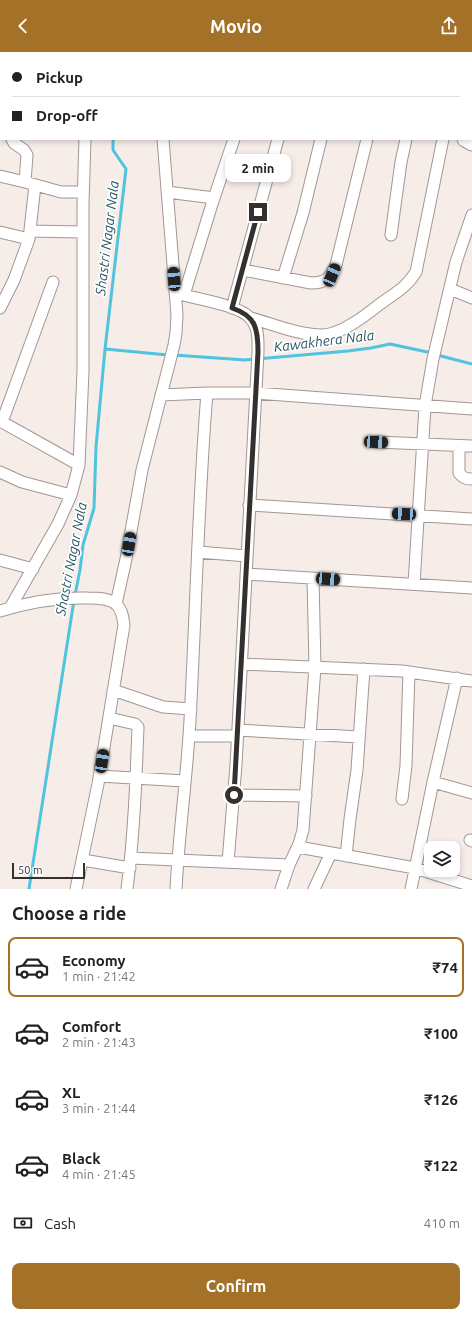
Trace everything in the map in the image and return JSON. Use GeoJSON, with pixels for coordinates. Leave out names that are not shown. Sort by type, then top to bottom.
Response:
{"type":"FeatureCollection","features":[{"type":"Feature","properties":{"kind":"street"},"geometry":{"type":"LineString","coordinates":[[0,308],[14,280],[30,235],[30,183],[27,155],[24,150],[14,144],[12,140]]}},
{"type":"Feature","properties":{"kind":"street"},"geometry":{"type":"LineString","coordinates":[[5,610],[33,569],[56,528],[71,496],[79,465],[83,371],[83,192],[85,140]]}},
{"type":"Feature","properties":{"kind":"street"},"geometry":{"type":"LineString","coordinates":[[163,140],[167,192],[179,294]]}},
{"type":"Feature","properties":{"kind":"street"},"geometry":{"type":"LineString","coordinates":[[116,604],[126,560],[142,470],[174,346],[179,294],[234,140]]}},
{"type":"Feature","properties":{"kind":"street"},"geometry":{"type":"LineString","coordinates":[[232,308],[278,140]]}},
{"type":"Feature","properties":{"kind":"street"},"geometry":{"type":"LineString","coordinates":[[283,278],[303,213],[322,140]]}},
{"type":"Feature","properties":{"kind":"street"},"geometry":{"type":"LineString","coordinates":[[243,270],[311,284],[322,282],[332,275],[336,265],[368,140]]}},
{"type":"Feature","properties":{"kind":"street"},"geometry":{"type":"LineString","coordinates":[[391,235],[401,162],[406,140]]}},
{"type":"Feature","properties":{"kind":"street"},"geometry":{"type":"LineString","coordinates":[[179,294],[232,308],[241,311],[251,318],[301,332],[323,335],[341,330],[358,321],[367,313],[396,294],[407,284],[416,272],[443,140]]}},
{"type":"Feature","properties":{"kind":"street"},"geometry":{"type":"LineString","coordinates":[[0,176],[61,192],[83,192]]}},
{"type":"Feature","properties":{"kind":"street"},"geometry":{"type":"LineString","coordinates":[[167,192],[214,198]]}},
{"type":"Feature","properties":{"kind":"street"},"geometry":{"type":"LineString","coordinates":[[414,584],[426,406],[433,359],[456,262],[472,215]]}},
{"type":"Feature","properties":{"kind":"street"},"geometry":{"type":"LineString","coordinates":[[0,232],[30,235],[83,232]]}},
{"type":"Feature","properties":{"kind":"street"},"geometry":{"type":"LineString","coordinates":[[53,282],[1,422],[79,465]]}},
{"type":"Feature","properties":{"kind":"street"},"geometry":{"type":"LineString","coordinates":[[450,289],[472,298]]}},
{"type":"Feature","properties":{"kind":"street"},"geometry":{"type":"LineString","coordinates":[[228,862],[234,795],[258,352],[258,336],[251,318]]}},
{"type":"Feature","properties":{"kind":"street"},"geometry":{"type":"LineString","coordinates":[[176,889],[191,709],[201,461],[207,393]]}},
{"type":"Feature","properties":{"kind":"street"},"geometry":{"type":"LineString","coordinates":[[162,395],[255,393],[472,409]]}},
{"type":"Feature","properties":{"kind":"street"},"geometry":{"type":"LineString","coordinates":[[376,442],[472,446]]}},
{"type":"Feature","properties":{"kind":"street"},"geometry":{"type":"LineString","coordinates":[[459,446],[459,473],[464,478],[472,479]]}},
{"type":"Feature","properties":{"kind":"street"},"geometry":{"type":"LineString","coordinates":[[0,472],[22,482],[71,496]]}},
{"type":"Feature","properties":{"kind":"street"},"geometry":{"type":"LineString","coordinates":[[249,505],[472,519]]}},
{"type":"Feature","properties":{"kind":"street"},"geometry":{"type":"LineString","coordinates":[[198,552],[247,556]]}},
{"type":"Feature","properties":{"kind":"street"},"geometry":{"type":"LineString","coordinates":[[0,560],[33,569]]}},
{"type":"Feature","properties":{"kind":"street"},"geometry":{"type":"LineString","coordinates":[[246,574],[472,588]]}},
{"type":"Feature","properties":{"kind":"street"},"geometry":{"type":"LineString","coordinates":[[281,889],[289,865],[298,847],[303,830],[315,667],[313,578]]}},
{"type":"Feature","properties":{"kind":"street"},"geometry":{"type":"LineString","coordinates":[[5,610],[52,599],[68,597],[106,599],[116,604],[122,612],[124,625],[109,718],[76,889]]}},
{"type":"Feature","properties":{"kind":"street"},"geometry":{"type":"LineString","coordinates":[[241,664],[409,672],[472,681]]}},
{"type":"Feature","properties":{"kind":"street"},"geometry":{"type":"LineString","coordinates":[[346,856],[357,770],[364,670]]}},
{"type":"Feature","properties":{"kind":"street"},"geometry":{"type":"LineString","coordinates":[[402,798],[406,766],[409,672]]}},
{"type":"Feature","properties":{"kind":"street"},"geometry":{"type":"LineString","coordinates":[[410,889],[457,678]]}},
{"type":"Feature","properties":{"kind":"street"},"geometry":{"type":"LineString","coordinates":[[113,690],[163,707],[191,709]]}},
{"type":"Feature","properties":{"kind":"street"},"geometry":{"type":"LineString","coordinates":[[109,718],[138,726],[128,889]]}},
{"type":"Feature","properties":{"kind":"street"},"geometry":{"type":"LineString","coordinates":[[189,736],[237,733],[310,734],[359,737]]}},
{"type":"Feature","properties":{"kind":"street"},"geometry":{"type":"LineString","coordinates":[[99,776],[185,781]]}},
{"type":"Feature","properties":{"kind":"street"},"geometry":{"type":"LineString","coordinates":[[433,782],[472,793]]}},
{"type":"Feature","properties":{"kind":"street"},"geometry":{"type":"LineString","coordinates":[[234,795],[306,796]]}},
{"type":"Feature","properties":{"kind":"street"},"geometry":{"type":"LineString","coordinates":[[298,847],[415,868],[472,886]]}},
{"type":"Feature","properties":{"kind":"street"},"geometry":{"type":"LineString","coordinates":[[314,889],[331,853]]}},
{"type":"Feature","properties":{"kind":"street"},"geometry":{"type":"LineString","coordinates":[[82,860],[130,863],[178,860],[289,865]]}},
{"type":"Feature","properties":{"kind":"waterway","name":"Shastri Nagar Nala"},"geometry":{"type":"LineString","coordinates":[[75,595],[83,545],[94,508],[96,447],[105,349],[126,169],[113,150],[113,140]]}},
{"type":"Feature","properties":{"kind":"waterway","name":"Kawakhera Nala"},"geometry":{"type":"LineString","coordinates":[[174,355],[245,360],[348,351],[390,344],[432,353]]}},
{"type":"Feature","properties":{"kind":"waterway","name":"Kawakhera Nala"},"geometry":{"type":"LineString","coordinates":[[105,349],[168,355]]}},
{"type":"Feature","properties":{"kind":"waterway","name":"Kawakhera Nala"},"geometry":{"type":"LineString","coordinates":[[437,355],[472,364]]}},
{"type":"Feature","properties":{"kind":"waterway","name":"Shastri Nagar Nala"},"geometry":{"type":"LineString","coordinates":[[29,889],[74,600]]}},
{"type":"Feature","properties":{"kind":"route"},"geometry":{"type":"LineString","coordinates":[[234,795],[258,336],[251,318],[241,311],[232,308],[258,212]]}}]}
